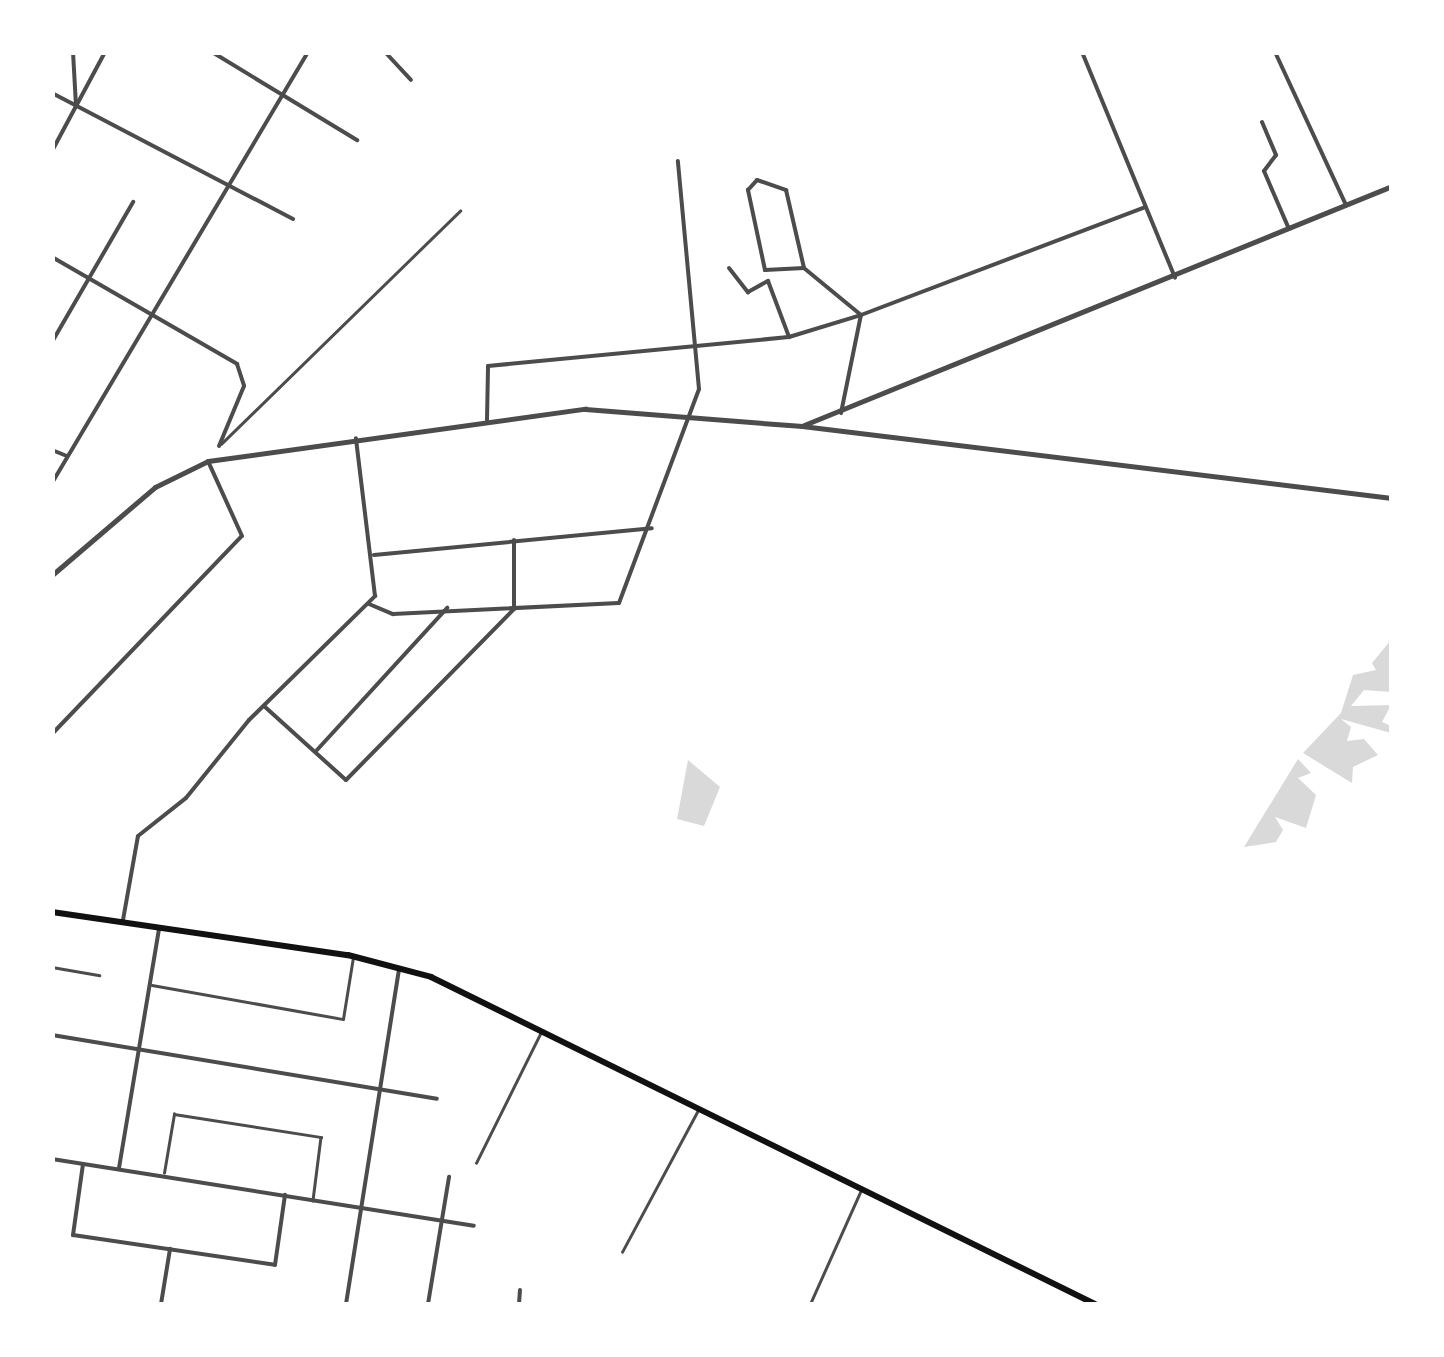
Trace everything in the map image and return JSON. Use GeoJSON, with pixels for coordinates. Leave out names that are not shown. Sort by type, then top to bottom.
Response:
{"type":"FeatureCollection","features":[{"type":"Feature","properties":{"kind":"main road"},"geometry":{"type":"LineString","coordinates":[[52,912],[353,956],[400,967],[541,1030],[1095,1304]]}},
{"type":"Feature","properties":{"kind":"street"},"geometry":{"type":"LineString","coordinates":[[73,52],[76,105]]}},
{"type":"Feature","properties":{"kind":"street"},"geometry":{"type":"LineString","coordinates":[[52,151],[105,52]]}},
{"type":"Feature","properties":{"kind":"street"},"geometry":{"type":"LineString","coordinates":[[212,52],[357,140]]}},
{"type":"Feature","properties":{"kind":"street"},"geometry":{"type":"LineString","coordinates":[[52,483],[308,52]]}},
{"type":"Feature","properties":{"kind":"street"},"geometry":{"type":"LineString","coordinates":[[385,52],[410,80]]}},
{"type":"Feature","properties":{"kind":"street"},"geometry":{"type":"LineString","coordinates":[[1082,52],[1175,278]]}},
{"type":"Feature","properties":{"kind":"street"},"geometry":{"type":"LineString","coordinates":[[1275,52],[1346,205]]}},
{"type":"Feature","properties":{"kind":"street"},"geometry":{"type":"LineString","coordinates":[[52,93],[227,188],[248,190],[293,219]]}},
{"type":"Feature","properties":{"kind":"street"},"geometry":{"type":"LineString","coordinates":[[1262,122],[1276,155],[1264,171],[1289,229]]}},
{"type":"Feature","properties":{"kind":"street"},"geometry":{"type":"LineString","coordinates":[[369,604],[393,614],[516,603],[619,603],[652,528],[686,416],[699,389],[699,345],[678,161]]}},
{"type":"Feature","properties":{"kind":"street"},"geometry":{"type":"LineString","coordinates":[[804,268],[765,270],[748,190],[757,180],[786,190],[804,268],[862,316]]}},
{"type":"Feature","properties":{"kind":"street"},"geometry":{"type":"LineString","coordinates":[[802,426],[1175,278],[1392,186]]}},
{"type":"Feature","properties":{"kind":"street"},"geometry":{"type":"LineString","coordinates":[[52,342],[133,202]]}},
{"type":"Feature","properties":{"kind":"street"},"geometry":{"type":"LineString","coordinates":[[488,420],[488,366],[788,337],[862,316],[1145,207]]}},
{"type":"Feature","properties":{"kind":"street"},"geometry":{"type":"LineString","coordinates":[[52,257],[241,370],[218,446]]}},
{"type":"Feature","properties":{"kind":"street"},"geometry":{"type":"LineString","coordinates":[[729,268],[748,292],[768,282],[788,337]]}},
{"type":"Feature","properties":{"kind":"street"},"geometry":{"type":"LineString","coordinates":[[841,413],[862,316]]}},
{"type":"Feature","properties":{"kind":"street"},"geometry":{"type":"LineString","coordinates":[[52,575],[155,487],[208,461],[585,409],[802,426],[1392,498]]}},
{"type":"Feature","properties":{"kind":"street"},"geometry":{"type":"LineString","coordinates":[[123,922],[138,836],[186,798],[264,706],[369,604],[374,555],[356,438]]}},
{"type":"Feature","properties":{"kind":"street"},"geometry":{"type":"LineString","coordinates":[[52,450],[67,456]]}},
{"type":"Feature","properties":{"kind":"street"},"geometry":{"type":"LineString","coordinates":[[52,734],[242,536],[208,461]]}},
{"type":"Feature","properties":{"kind":"street"},"geometry":{"type":"LineString","coordinates":[[374,555],[652,528]]}},
{"type":"Feature","properties":{"kind":"street"},"geometry":{"type":"LineString","coordinates":[[264,706],[318,750],[346,780],[516,603],[514,540]]}},
{"type":"Feature","properties":{"kind":"street"},"geometry":{"type":"LineString","coordinates":[[318,750],[448,608]]}},
{"type":"Feature","properties":{"kind":"street"},"geometry":{"type":"LineString","coordinates":[[52,716],[62,724]]}},
{"type":"Feature","properties":{"kind":"street"},"geometry":{"type":"LineString","coordinates":[[119,1168],[158,928]]}},
{"type":"Feature","properties":{"kind":"street"},"geometry":{"type":"LineString","coordinates":[[346,1304],[400,967]]}},
{"type":"Feature","properties":{"kind":"street"},"geometry":{"type":"LineString","coordinates":[[52,1034],[380,1086],[437,1099]]}},
{"type":"Feature","properties":{"kind":"street"},"geometry":{"type":"LineString","coordinates":[[52,1158],[474,1226]]}},
{"type":"Feature","properties":{"kind":"street"},"geometry":{"type":"LineString","coordinates":[[83,1163],[73,1235],[275,1264],[285,1196]]}},
{"type":"Feature","properties":{"kind":"street"},"geometry":{"type":"LineString","coordinates":[[428,1304],[448,1178]]}},
{"type":"Feature","properties":{"kind":"street"},"geometry":{"type":"LineString","coordinates":[[162,1304],[170,1249]]}},
{"type":"Feature","properties":{"kind":"street"},"geometry":{"type":"LineString","coordinates":[[519,1304],[520,1290]]}},
{"type":"Feature","properties":{"kind":"lane"},"geometry":{"type":"LineString","coordinates":[[218,446],[460,212]]}},
{"type":"Feature","properties":{"kind":"lane"},"geometry":{"type":"LineString","coordinates":[[150,984],[343,1018],[353,956]]}},
{"type":"Feature","properties":{"kind":"lane"},"geometry":{"type":"LineString","coordinates":[[52,966],[100,976]]}},
{"type":"Feature","properties":{"kind":"lane"},"geometry":{"type":"LineString","coordinates":[[476,1163],[541,1030]]}},
{"type":"Feature","properties":{"kind":"lane"},"geometry":{"type":"LineString","coordinates":[[622,1252],[699,1108]]}},
{"type":"Feature","properties":{"kind":"lane"},"geometry":{"type":"LineString","coordinates":[[163,1175],[174,1114],[321,1137],[313,1200]]}},
{"type":"Feature","properties":{"kind":"lane"},"geometry":{"type":"LineString","coordinates":[[810,1304],[862,1189]]}},
{"type":"Feature","properties":{"kind":"shaded area"},"geometry":{"type":"Polygon","coordinates":[[[1391,640],[1391,692],[1364,690],[1351,706],[1391,705],[1382,722],[1391,726],[1391,733],[1341,719],[1351,727],[1347,741],[1364,739],[1378,755],[1353,767],[1352,783],[1303,753],[1341,713],[1353,675],[1376,670],[1372,663],[1391,640]]]}},
{"type":"Feature","properties":{"kind":"shaded area"},"geometry":{"type":"Polygon","coordinates":[[[1298,759],[1311,773],[1298,778],[1316,795],[1306,828],[1275,817],[1283,830],[1276,842],[1244,847],[1298,759]]]}},
{"type":"Feature","properties":{"kind":"shaded area"},"geometry":{"type":"Polygon","coordinates":[[[688,760],[720,787],[704,826],[677,819],[688,760]]]}}]}
